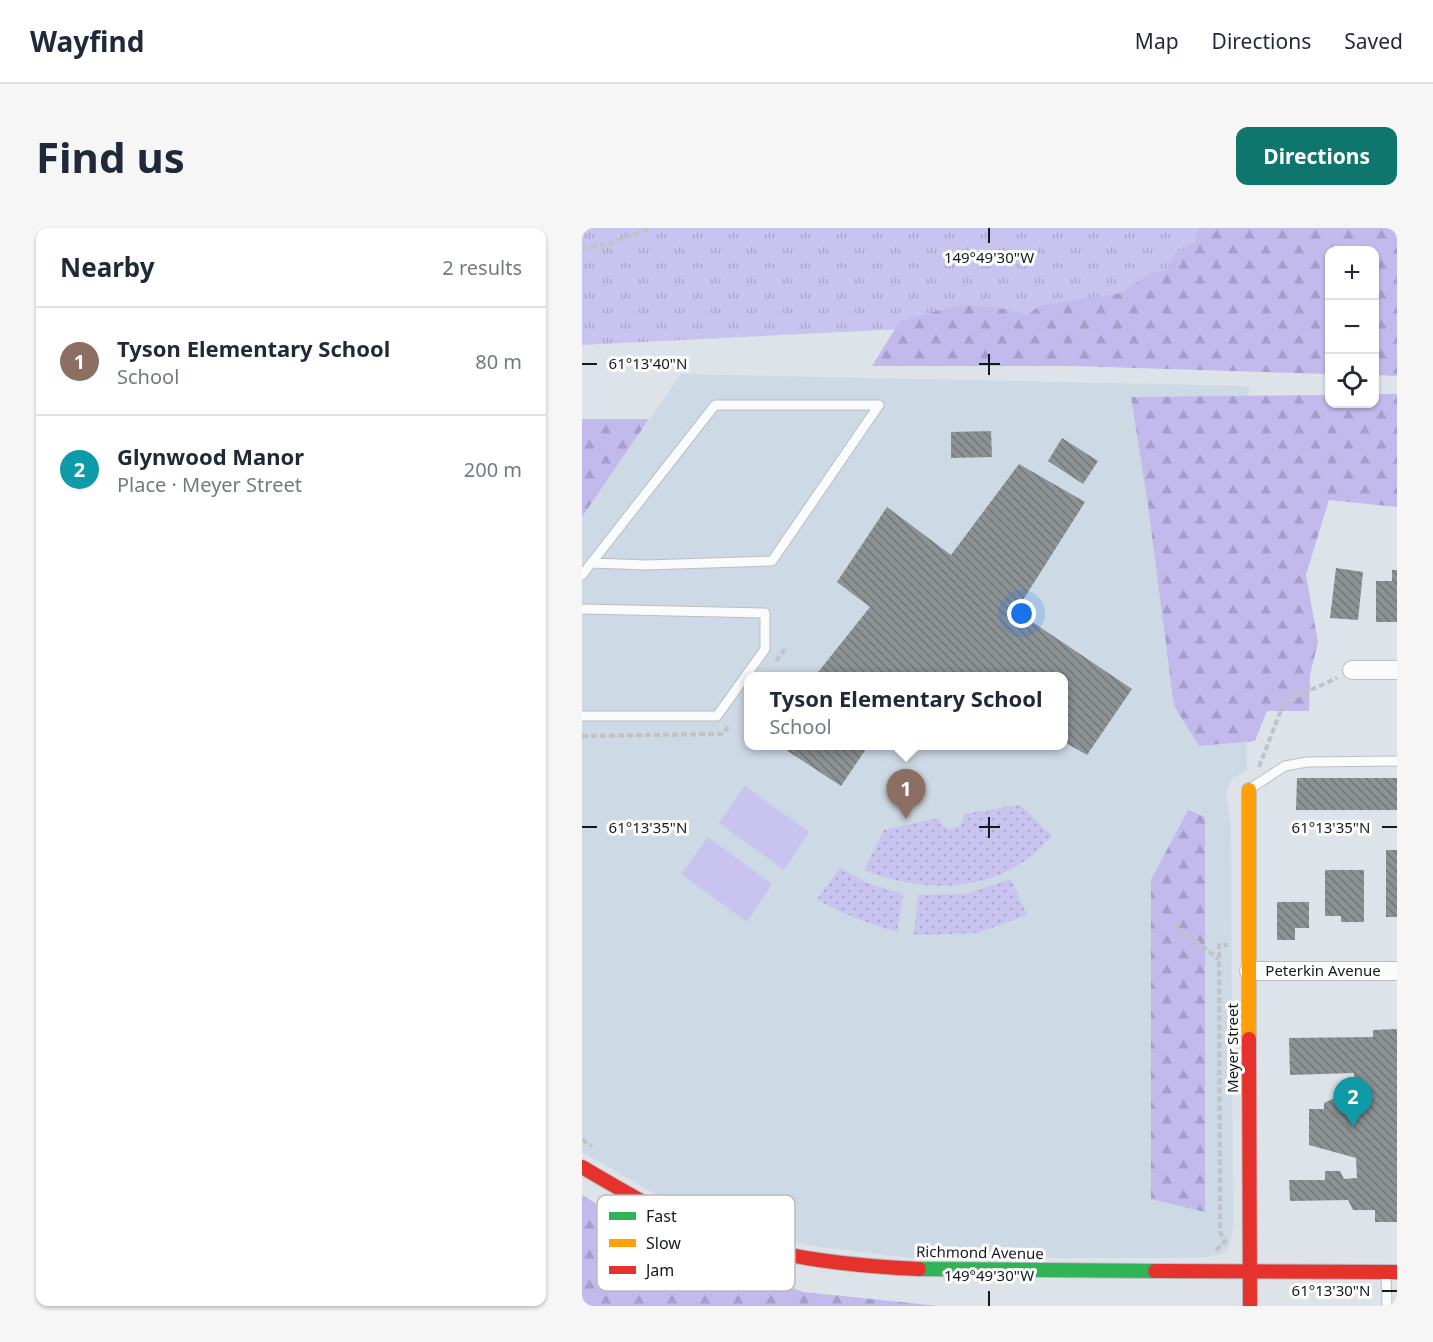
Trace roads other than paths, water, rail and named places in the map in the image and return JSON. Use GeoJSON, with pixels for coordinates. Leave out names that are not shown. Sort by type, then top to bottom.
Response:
{"type":"FeatureCollection","features":[{"type":"Feature","properties":{"kind":"street"},"geometry":{"type":"LineString","coordinates":[[1352,670],[1397,670]]}},
{"type":"Feature","properties":{"kind":"street","name":"Meyer Street"},"geometry":{"type":"LineString","coordinates":[[1249,790],[1250,1306]]}},
{"type":"Feature","properties":{"kind":"street","name":"Peterkin Avenue"},"geometry":{"type":"LineString","coordinates":[[1249,971],[1397,971]]}},
{"type":"Feature","properties":{"kind":"street","name":"Richmond Avenue"},"geometry":{"type":"LineString","coordinates":[[582,1167],[629,1195]]}},
{"type":"Feature","properties":{"kind":"street","name":"Richmond Avenue"},"geometry":{"type":"LineString","coordinates":[[795,1256],[881,1268],[1392,1272]]}},
{"type":"Feature","properties":{"kind":"lane"},"geometry":{"type":"LineString","coordinates":[[582,576],[592,563],[715,405],[879,405],[772,561],[646,565],[592,563]]}},
{"type":"Feature","properties":{"kind":"lane"},"geometry":{"type":"LineString","coordinates":[[582,609],[765,613],[765,649],[749,672]]}},
{"type":"Feature","properties":{"kind":"lane"},"geometry":{"type":"LineString","coordinates":[[582,716],[717,716],[744,678]]}},
{"type":"Feature","properties":{"kind":"lane"},"geometry":{"type":"LineString","coordinates":[[1249,790],[1286,766],[1307,762],[1397,761]]}},
{"type":"Feature","properties":{"kind":"lane"},"geometry":{"type":"LineString","coordinates":[[1387,1306],[1392,1272]]}},
{"type":"Feature","properties":{"kind":"place","name":"Tyson Elementary School"},"geometry":{"type":"Point","coordinates":[906,819]}},
{"type":"Feature","properties":{"kind":"place","name":"Glynwood Manor"},"geometry":{"type":"Point","coordinates":[1353,1127]}}]}
